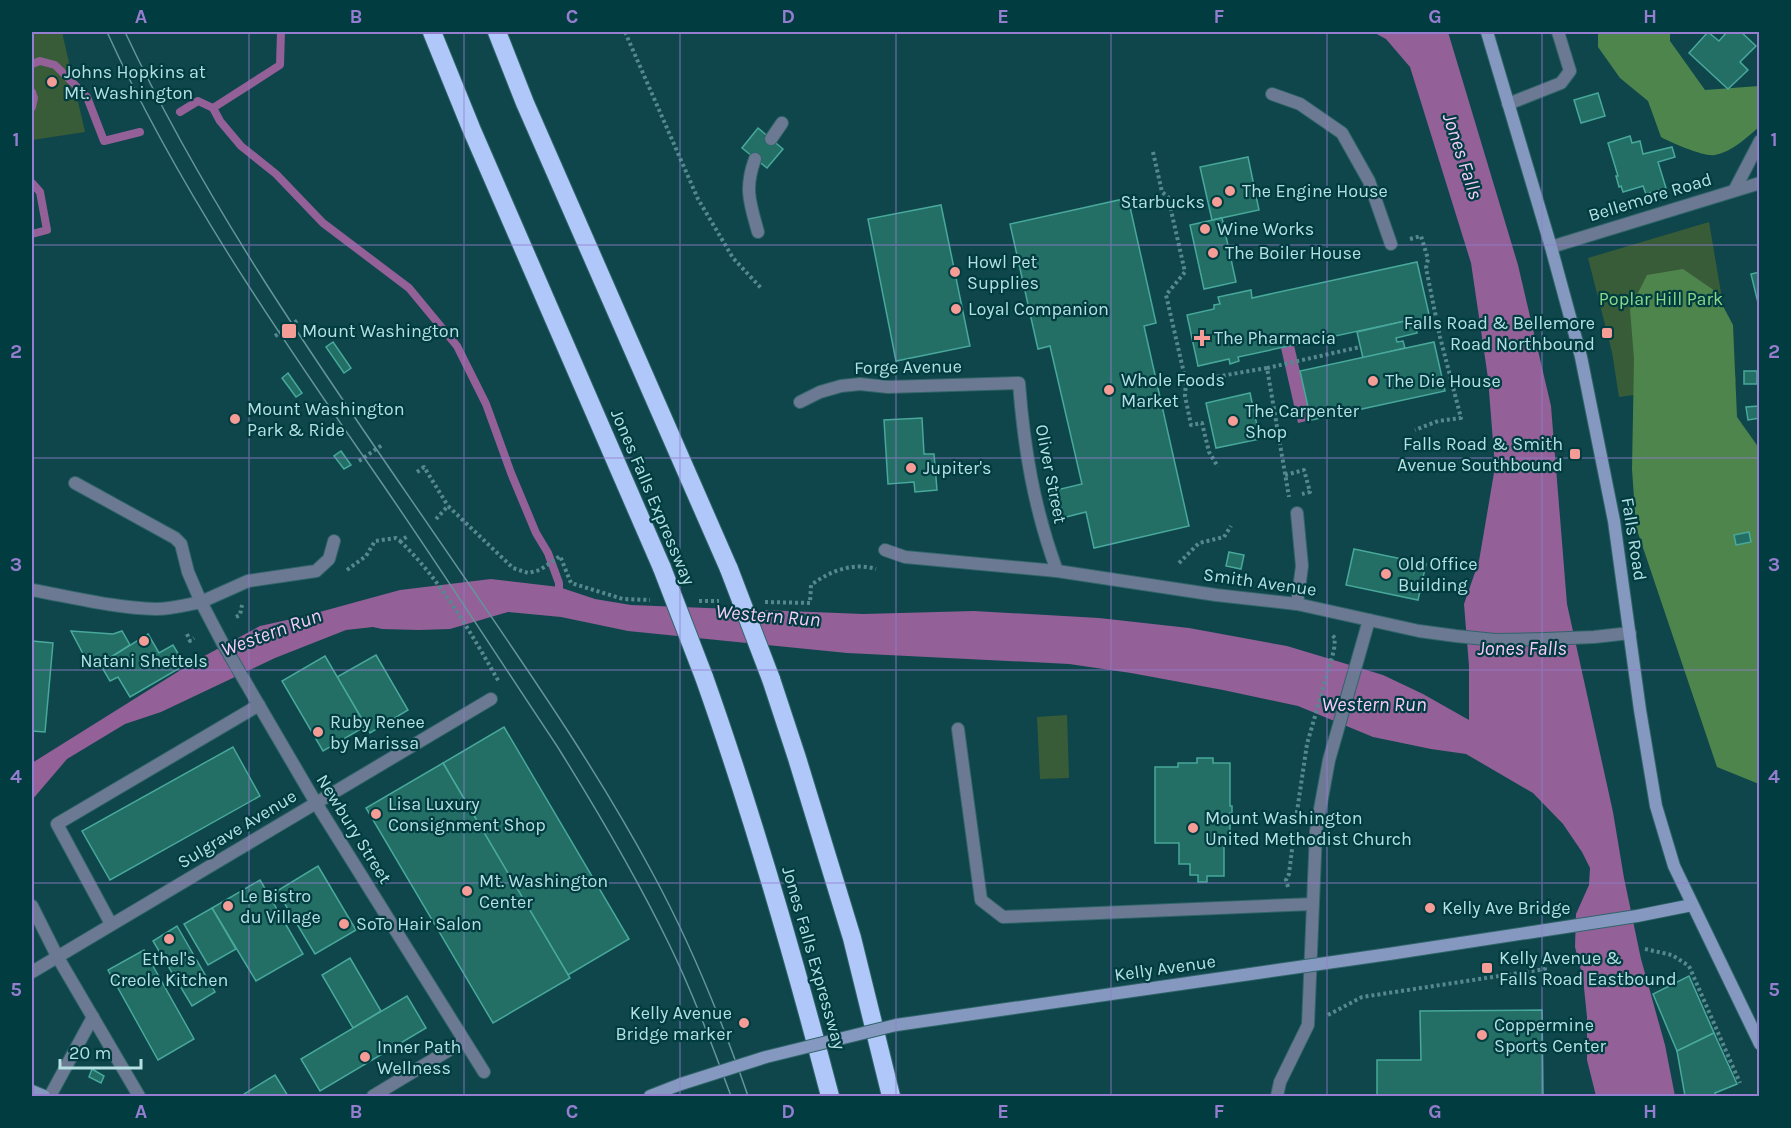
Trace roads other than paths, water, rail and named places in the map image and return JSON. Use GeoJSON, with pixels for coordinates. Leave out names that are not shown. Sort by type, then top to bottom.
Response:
{"type":"FeatureCollection","features":[{"type":"Feature","properties":{"kind":"highway","name":"Jones Falls Expressway"},"geometry":{"type":"LineString","coordinates":[[432,32],[471,128],[662,568],[704,677],[738,773],[792,953],[830,1096]]}},
{"type":"Feature","properties":{"kind":"highway"},"geometry":{"type":"LineString","coordinates":[[497,32],[530,114],[729,569],[771,679],[852,938],[891,1096]]}},
{"type":"Feature","properties":{"kind":"main road","name":"Falls Road"},"geometry":{"type":"LineString","coordinates":[[1487,32],[1581,357],[1614,520],[1656,807],[1674,866],[1760,1044]]}},
{"type":"Feature","properties":{"kind":"main road","name":"Kelly Avenue"},"geometry":{"type":"LineString","coordinates":[[650,1096],[766,1057],[896,1025],[1637,916],[1692,905]]}},
{"type":"Feature","properties":{"kind":"main road"},"geometry":{"type":"LineString","coordinates":[[32,1091],[44,1096]]}},
{"type":"Feature","properties":{"kind":"street"},"geometry":{"type":"LineString","coordinates":[[1508,104],[1560,83],[1570,71],[1558,32]]}},
{"type":"Feature","properties":{"kind":"street"},"geometry":{"type":"LineString","coordinates":[[1272,94],[1300,104],[1342,133],[1369,181],[1391,244]]}},
{"type":"Feature","properties":{"kind":"street"},"geometry":{"type":"LineString","coordinates":[[771,139],[782,123]]}},
{"type":"Feature","properties":{"kind":"street"},"geometry":{"type":"LineString","coordinates":[[1735,189],[1760,141]]}},
{"type":"Feature","properties":{"kind":"street"},"geometry":{"type":"LineString","coordinates":[[755,159],[750,173],[748,194],[758,232]]}},
{"type":"Feature","properties":{"kind":"street","name":"Bellemore Road"},"geometry":{"type":"LineString","coordinates":[[1551,247],[1760,183]]}},
{"type":"Feature","properties":{"kind":"street","name":"Forge Avenue"},"geometry":{"type":"LineString","coordinates":[[800,402],[820,392],[860,384],[888,387],[1019,382]]}},
{"type":"Feature","properties":{"kind":"street","name":"Oliver Street"},"geometry":{"type":"LineString","coordinates":[[1019,382],[1023,434],[1033,493],[1057,571]]}},
{"type":"Feature","properties":{"kind":"street","name":"Newbury Street"},"geometry":{"type":"LineString","coordinates":[[75,483],[182,544],[189,572],[201,602],[222,642],[316,803],[484,1072]]}},
{"type":"Feature","properties":{"kind":"street"},"geometry":{"type":"LineString","coordinates":[[1297,513],[1302,566],[1297,604]]}},
{"type":"Feature","properties":{"kind":"street"},"geometry":{"type":"LineString","coordinates":[[32,590],[155,609],[180,607],[201,602],[248,580],[316,571],[329,559],[334,541]]}},
{"type":"Feature","properties":{"kind":"street","name":"Smith Avenue"},"geometry":{"type":"LineString","coordinates":[[885,550],[905,557],[1057,571],[1216,595],[1297,604],[1419,631],[1495,640],[1594,637],[1630,633]]}},
{"type":"Feature","properties":{"kind":"street"},"geometry":{"type":"LineString","coordinates":[[1277,1096],[1280,1082],[1308,1025],[1316,831],[1329,760],[1369,620]]}},
{"type":"Feature","properties":{"kind":"street","name":"Sulgrave Avenue"},"geometry":{"type":"LineString","coordinates":[[32,972],[491,699]]}},
{"type":"Feature","properties":{"kind":"street"},"geometry":{"type":"LineString","coordinates":[[111,924],[57,824],[259,705]]}},
{"type":"Feature","properties":{"kind":"street"},"geometry":{"type":"LineString","coordinates":[[958,729],[981,900],[1003,917],[1313,904]]}},
{"type":"Feature","properties":{"kind":"street"},"geometry":{"type":"LineString","coordinates":[[32,906],[57,956],[139,1096]]}},
{"type":"Feature","properties":{"kind":"street"},"geometry":{"type":"LineString","coordinates":[[50,1096],[93,1017]]}},
{"type":"Feature","properties":{"kind":"street"},"geometry":{"type":"LineString","coordinates":[[373,1096],[464,1041]]}},
{"type":"Feature","properties":{"kind":"water"},"geometry":{"type":"Polygon","coordinates":[[[1373,32],[1448,32],[1518,265],[1551,406],[1567,604],[1613,812],[1641,959],[1665,1045],[1675,1096],[1596,1096],[1587,1060],[1587,1017],[1583,978],[1575,947],[1576,914],[1589,885],[1590,868],[1563,824],[1533,793],[1466,754],[1373,737],[1298,706],[1131,673],[1069,664],[847,653],[628,631],[561,617],[508,612],[450,629],[419,630],[373,627],[346,630],[275,658],[161,712],[125,724],[67,759],[32,800],[32,763],[195,661],[260,626],[400,590],[491,579],[559,587],[595,599],[631,605],[863,614],[974,611],[1099,618],[1189,628],[1287,646],[1383,675],[1469,720],[1469,666],[1464,604],[1479,561],[1495,467],[1488,378],[1471,263],[1410,67],[1386,39],[1373,32]]]}},
{"type":"Feature","properties":{"kind":"water"},"geometry":{"type":"Polygon","coordinates":[[[1294,345],[1311,420],[1298,423],[1281,348],[1294,345]]]}},
{"type":"Feature","properties":{"kind":"waterway"},"geometry":{"type":"LineString","coordinates":[[213,108],[280,65],[281,32]]}},
{"type":"Feature","properties":{"kind":"waterway"},"geometry":{"type":"LineString","coordinates":[[32,64],[40,61],[55,65],[87,97],[104,141],[140,132]]}},
{"type":"Feature","properties":{"kind":"waterway"},"geometry":{"type":"LineString","coordinates":[[32,92],[34,98],[32,107]]}},
{"type":"Feature","properties":{"kind":"waterway"},"geometry":{"type":"LineString","coordinates":[[180,112],[198,101],[213,108],[220,121],[241,146],[276,174],[323,223],[409,288],[457,346],[486,404],[511,473],[536,533],[548,553],[559,583],[559,595]]}},
{"type":"Feature","properties":{"kind":"waterway"},"geometry":{"type":"LineString","coordinates":[[32,183],[40,192],[47,230],[32,234]]}},
{"type":"Feature","properties":{"kind":"tram line"},"geometry":{"type":"LineString","coordinates":[[107,32],[164,145],[229,255],[298,361],[418,535],[557,746],[601,819],[643,893],[678,963],[731,1096]]}},
{"type":"Feature","properties":{"kind":"tram line"},"geometry":{"type":"LineString","coordinates":[[125,32],[201,177],[244,248],[333,386],[544,694],[633,837],[693,955],[717,1011],[748,1096]]}},
{"type":"Feature","properties":{"kind":"place","name":"Johns Hopkins at Mt. Washington"},"geometry":{"type":"Point","coordinates":[52,82]}},
{"type":"Feature","properties":{"kind":"place","name":"The Engine House"},"geometry":{"type":"Point","coordinates":[1230,191]}},
{"type":"Feature","properties":{"kind":"place","name":"Starbucks"},"geometry":{"type":"Point","coordinates":[1217,202]}},
{"type":"Feature","properties":{"kind":"place","name":"Wine Works"},"geometry":{"type":"Point","coordinates":[1205,229]}},
{"type":"Feature","properties":{"kind":"place","name":"The Boiler House"},"geometry":{"type":"Point","coordinates":[1213,253]}},
{"type":"Feature","properties":{"kind":"place","name":"Howl Pet Supplies"},"geometry":{"type":"Point","coordinates":[955,272]}},
{"type":"Feature","properties":{"kind":"place","name":"Loyal Companion"},"geometry":{"type":"Point","coordinates":[956,309]}},
{"type":"Feature","properties":{"kind":"place","name":"Mount Washington"},"geometry":{"type":"Point","coordinates":[289,331]}},
{"type":"Feature","properties":{"kind":"place","name":"Falls Road & Bellemore Road Northbound"},"geometry":{"type":"Point","coordinates":[1607,333]}},
{"type":"Feature","properties":{"kind":"place","name":"The Pharmacia"},"geometry":{"type":"Point","coordinates":[1202,338]}},
{"type":"Feature","properties":{"kind":"place","name":"The Die House"},"geometry":{"type":"Point","coordinates":[1373,381]}},
{"type":"Feature","properties":{"kind":"place","name":"Whole Foods Market"},"geometry":{"type":"Point","coordinates":[1109,390]}},
{"type":"Feature","properties":{"kind":"place","name":"Mount Washington Park & Ride"},"geometry":{"type":"Point","coordinates":[235,419]}},
{"type":"Feature","properties":{"kind":"place","name":"The Carpenter Shop"},"geometry":{"type":"Point","coordinates":[1233,421]}},
{"type":"Feature","properties":{"kind":"place","name":"Falls Road & Smith Avenue Southbound"},"geometry":{"type":"Point","coordinates":[1575,454]}},
{"type":"Feature","properties":{"kind":"place","name":"Jupiter's"},"geometry":{"type":"Point","coordinates":[911,468]}},
{"type":"Feature","properties":{"kind":"place","name":"Old Office Building"},"geometry":{"type":"Point","coordinates":[1386,574]}},
{"type":"Feature","properties":{"kind":"place","name":"Natani Shettels"},"geometry":{"type":"Point","coordinates":[144,641]}},
{"type":"Feature","properties":{"kind":"place","name":"Ruby Renee by Marissa"},"geometry":{"type":"Point","coordinates":[318,732]}},
{"type":"Feature","properties":{"kind":"place","name":"Lisa Luxury Consignment Shop"},"geometry":{"type":"Point","coordinates":[376,814]}},
{"type":"Feature","properties":{"kind":"place","name":"Mount Washington United Methodist Church"},"geometry":{"type":"Point","coordinates":[1193,828]}},
{"type":"Feature","properties":{"kind":"place","name":"Mt. Washington Center"},"geometry":{"type":"Point","coordinates":[467,891]}},
{"type":"Feature","properties":{"kind":"place","name":"Le Bistro du Village"},"geometry":{"type":"Point","coordinates":[228,906]}},
{"type":"Feature","properties":{"kind":"place","name":"Kelly Ave Bridge"},"geometry":{"type":"Point","coordinates":[1430,908]}},
{"type":"Feature","properties":{"kind":"place","name":"SoTo Hair Salon"},"geometry":{"type":"Point","coordinates":[344,924]}},
{"type":"Feature","properties":{"kind":"place","name":"Ethel's Creole Kitchen"},"geometry":{"type":"Point","coordinates":[169,939]}},
{"type":"Feature","properties":{"kind":"place","name":"Kelly Avenue & Falls Road Eastbound"},"geometry":{"type":"Point","coordinates":[1487,968]}},
{"type":"Feature","properties":{"kind":"place","name":"Kelly Avenue Bridge marker"},"geometry":{"type":"Point","coordinates":[744,1023]}},
{"type":"Feature","properties":{"kind":"place","name":"Coppermine Sports Center"},"geometry":{"type":"Point","coordinates":[1482,1035]}},
{"type":"Feature","properties":{"kind":"place","name":"Inner Path Wellness"},"geometry":{"type":"Point","coordinates":[365,1057]}},
{"type":"Feature","properties":{"kind":"water label","name":"Jones Falls"},"geometry":{"type":"Point","coordinates":[1463,156]}},
{"type":"Feature","properties":{"kind":"water label","name":"Western Run"},"geometry":{"type":"Point","coordinates":[768,615]}},
{"type":"Feature","properties":{"kind":"water label","name":"Western Run"},"geometry":{"type":"Point","coordinates":[271,632]}},
{"type":"Feature","properties":{"kind":"water label","name":"Jones Falls"},"geometry":{"type":"Point","coordinates":[1522,648]}},
{"type":"Feature","properties":{"kind":"water label","name":"Western Run"},"geometry":{"type":"Point","coordinates":[1374,704]}},
{"type":"Feature","properties":{"kind":"park label","name":"Poplar Hill Park"},"geometry":{"type":"Point","coordinates":[1661,299]}}]}
